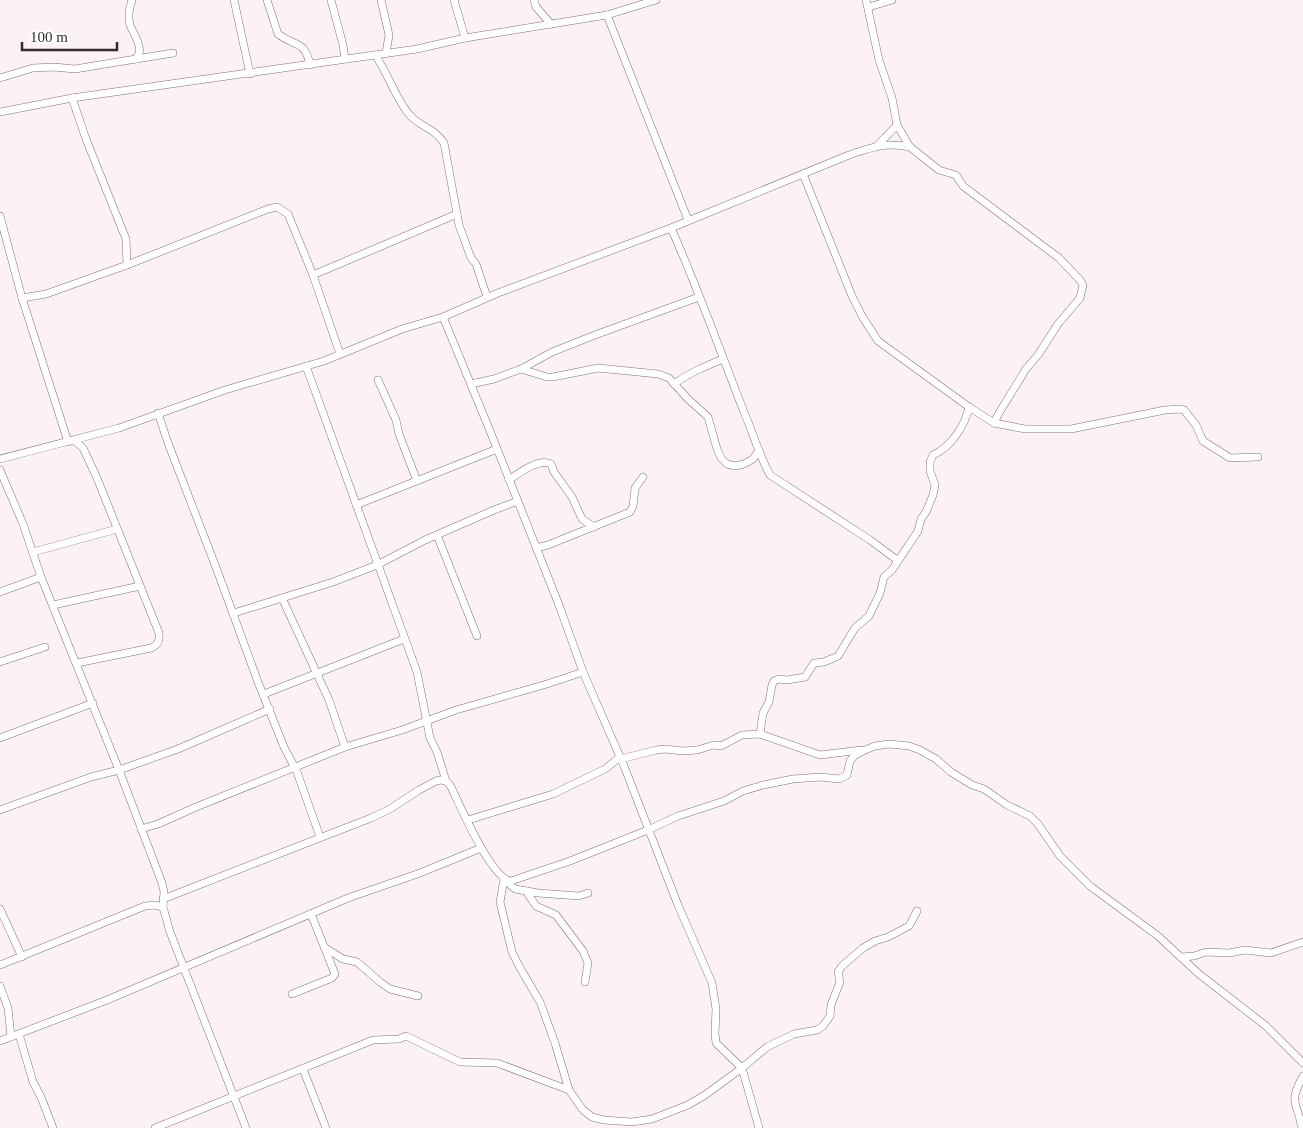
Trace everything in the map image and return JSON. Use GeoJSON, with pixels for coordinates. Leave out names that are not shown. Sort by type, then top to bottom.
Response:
{"type":"FeatureCollection","features":[{"type":"Feature","properties":{"kind":"street"},"geometry":{"type":"LineString","coordinates":[[132,0],[129,13],[130,24],[140,50],[136,59]]}},
{"type":"Feature","properties":{"kind":"street"},"geometry":{"type":"LineString","coordinates":[[234,0],[250,74]]}},
{"type":"Feature","properties":{"kind":"street"},"geometry":{"type":"LineString","coordinates":[[267,0],[278,34],[304,48],[310,65]]}},
{"type":"Feature","properties":{"kind":"street"},"geometry":{"type":"LineString","coordinates":[[331,0],[345,59]]}},
{"type":"Feature","properties":{"kind":"street"},"geometry":{"type":"LineString","coordinates":[[381,0],[389,36],[386,53]]}},
{"type":"Feature","properties":{"kind":"street"},"geometry":{"type":"LineString","coordinates":[[454,0],[465,38]]}},
{"type":"Feature","properties":{"kind":"street"},"geometry":{"type":"LineString","coordinates":[[534,0],[536,7],[552,24]]}},
{"type":"Feature","properties":{"kind":"street"},"geometry":{"type":"LineString","coordinates":[[0,112],[72,98],[422,48],[465,38],[607,15],[656,0]]}},
{"type":"Feature","properties":{"kind":"street"},"geometry":{"type":"LineString","coordinates":[[892,0],[867,4],[879,60],[892,98],[897,125],[910,147],[939,170],[956,175],[963,186],[1059,258],[1083,285],[1080,298],[1058,324],[1038,355],[1026,368],[994,422]]}},
{"type":"Feature","properties":{"kind":"street"},"geometry":{"type":"LineString","coordinates":[[607,15],[688,220]]}},
{"type":"Feature","properties":{"kind":"street"},"geometry":{"type":"LineString","coordinates":[[0,78],[33,68],[76,69],[172,53]]}},
{"type":"Feature","properties":{"kind":"street"},"geometry":{"type":"LineString","coordinates":[[375,55],[384,68],[397,97],[409,115],[438,134],[444,143],[464,242],[471,258],[476,264],[488,298]]}},
{"type":"Feature","properties":{"kind":"street"},"geometry":{"type":"LineString","coordinates":[[72,98],[83,132],[126,239],[127,265]]}},
{"type":"Feature","properties":{"kind":"street"},"geometry":{"type":"LineString","coordinates":[[878,146],[897,125]]}},
{"type":"Feature","properties":{"kind":"street"},"geometry":{"type":"LineString","coordinates":[[0,459],[72,442],[119,428],[225,390],[340,354],[402,329],[443,317],[567,266],[671,228],[850,155],[878,146],[893,144],[910,147]]}},
{"type":"Feature","properties":{"kind":"street"},"geometry":{"type":"LineString","coordinates":[[804,174],[852,296],[878,341],[896,356],[969,407],[994,422],[1025,429],[1071,429],[1165,410],[1179,409],[1184,410],[1196,425],[1203,441],[1210,446],[1230,458],[1258,457]]}},
{"type":"Feature","properties":{"kind":"street"},"geometry":{"type":"LineString","coordinates":[[22,298],[46,294],[277,207],[288,214],[314,275],[340,354]]}},
{"type":"Feature","properties":{"kind":"street"},"geometry":{"type":"LineString","coordinates":[[314,275],[457,214]]}},
{"type":"Feature","properties":{"kind":"street"},"geometry":{"type":"LineString","coordinates":[[0,216],[22,298],[72,442],[83,448],[97,478],[159,633],[160,639],[157,645],[151,648],[77,662]]}},
{"type":"Feature","properties":{"kind":"street"},"geometry":{"type":"LineString","coordinates":[[671,228],[688,265],[698,297],[762,461],[770,475],[870,540],[896,560]]}},
{"type":"Feature","properties":{"kind":"street"},"geometry":{"type":"LineString","coordinates":[[471,384],[494,379],[521,369],[552,352],[698,297]]}},
{"type":"Feature","properties":{"kind":"street"},"geometry":{"type":"LineString","coordinates":[[443,317],[560,605],[583,672],[621,758],[686,924],[712,983],[716,1009],[716,1044],[742,1068],[759,1128]]}},
{"type":"Feature","properties":{"kind":"street"},"geometry":{"type":"LineString","coordinates":[[674,384],[683,377],[723,359]]}},
{"type":"Feature","properties":{"kind":"street"},"geometry":{"type":"LineString","coordinates":[[306,366],[417,672],[430,738],[437,752],[446,781],[481,848],[505,880],[515,889],[579,896],[588,893]]}},
{"type":"Feature","properties":{"kind":"street"},"geometry":{"type":"LineString","coordinates":[[521,369],[546,377],[598,368],[658,374],[669,378],[708,417],[717,449],[721,458],[727,464],[735,466],[744,464],[759,450]]}},
{"type":"Feature","properties":{"kind":"street"},"geometry":{"type":"LineString","coordinates":[[378,380],[396,420],[399,434],[417,481]]}},
{"type":"Feature","properties":{"kind":"street"},"geometry":{"type":"LineString","coordinates":[[760,734],[763,713],[769,702],[774,681],[805,677],[814,664],[838,656],[856,628],[869,616],[880,593],[884,577],[892,570],[896,560],[918,531],[921,519],[933,495],[934,485],[930,471],[930,462],[933,455],[945,449],[950,443],[963,425],[969,407]]}},
{"type":"Feature","properties":{"kind":"street"},"geometry":{"type":"LineString","coordinates":[[158,413],[320,838]]}},
{"type":"Feature","properties":{"kind":"street"},"geometry":{"type":"LineString","coordinates":[[356,506],[497,448]]}},
{"type":"Feature","properties":{"kind":"street"},"geometry":{"type":"LineString","coordinates":[[509,480],[521,472],[544,462],[551,464],[554,472],[572,497],[582,519],[594,527]]}},
{"type":"Feature","properties":{"kind":"street"},"geometry":{"type":"LineString","coordinates":[[0,470],[41,577],[120,770],[162,883],[164,892],[163,903],[170,932],[246,1128]]}},
{"type":"Feature","properties":{"kind":"street"},"geometry":{"type":"LineString","coordinates":[[536,548],[548,545],[632,511],[635,488],[643,477]]}},
{"type":"Feature","properties":{"kind":"street"},"geometry":{"type":"LineString","coordinates":[[234,613],[333,582],[377,565],[438,535],[518,501]]}},
{"type":"Feature","properties":{"kind":"street"},"geometry":{"type":"LineString","coordinates":[[33,552],[117,529]]}},
{"type":"Feature","properties":{"kind":"street"},"geometry":{"type":"LineString","coordinates":[[438,535],[477,636]]}},
{"type":"Feature","properties":{"kind":"street"},"geometry":{"type":"LineString","coordinates":[[0,592],[41,577]]}},
{"type":"Feature","properties":{"kind":"street"},"geometry":{"type":"LineString","coordinates":[[53,605],[140,586]]}},
{"type":"Feature","properties":{"kind":"street"},"geometry":{"type":"LineString","coordinates":[[282,598],[330,704],[346,747]]}},
{"type":"Feature","properties":{"kind":"street"},"geometry":{"type":"LineString","coordinates":[[264,694],[404,639]]}},
{"type":"Feature","properties":{"kind":"street"},"geometry":{"type":"LineString","coordinates":[[0,662],[45,647]]}},
{"type":"Feature","properties":{"kind":"street"},"geometry":{"type":"LineString","coordinates":[[141,829],[158,824],[346,747],[456,710],[583,672]]}},
{"type":"Feature","properties":{"kind":"street"},"geometry":{"type":"LineString","coordinates":[[0,738],[94,703]]}},
{"type":"Feature","properties":{"kind":"street"},"geometry":{"type":"LineString","coordinates":[[0,810],[91,777],[120,770],[178,749],[270,709]]}},
{"type":"Feature","properties":{"kind":"street"},"geometry":{"type":"LineString","coordinates":[[468,820],[553,794],[605,769],[621,758],[656,750],[697,750],[714,745],[721,746],[742,735],[760,734],[820,755],[864,750]]}},
{"type":"Feature","properties":{"kind":"street"},"geometry":{"type":"LineString","coordinates":[[505,880],[516,880],[648,830],[678,816],[724,801],[744,791],[763,785],[793,779],[820,777],[839,779],[846,775],[850,761],[854,756],[875,746],[890,744],[909,746],[936,759],[951,772],[972,785],[1030,816],[1038,824],[1060,856],[1090,886],[1158,936],[1199,974],[1266,1026],[1303,1063]]}},
{"type":"Feature","properties":{"kind":"street"},"geometry":{"type":"LineString","coordinates":[[2,966],[144,906],[163,903],[378,815],[436,782],[446,781]]}},
{"type":"Feature","properties":{"kind":"street"},"geometry":{"type":"LineString","coordinates":[[0,1041],[107,1000],[183,966],[348,898],[420,874],[481,848]]}},
{"type":"Feature","properties":{"kind":"street"},"geometry":{"type":"LineString","coordinates":[[505,880],[500,902],[512,952],[540,1002],[569,1090],[583,1110],[592,1117],[604,1120],[632,1122],[652,1119],[688,1105],[742,1068],[767,1047],[794,1034],[817,1030],[823,1026],[830,1016],[831,1005],[840,982],[838,972],[842,966],[869,944],[902,931],[909,926],[917,911]]}},
{"type":"Feature","properties":{"kind":"street"},"geometry":{"type":"LineString","coordinates":[[526,891],[536,906],[556,915],[582,951],[588,963],[586,982]]}},
{"type":"Feature","properties":{"kind":"street"},"geometry":{"type":"LineString","coordinates":[[0,909],[22,957]]}},
{"type":"Feature","properties":{"kind":"street"},"geometry":{"type":"LineString","coordinates":[[292,994],[332,978],[335,974],[311,914]]}},
{"type":"Feature","properties":{"kind":"street"},"geometry":{"type":"LineString","coordinates":[[1181,957],[1194,956],[1206,952],[1229,953],[1245,950],[1271,953],[1303,942]]}},
{"type":"Feature","properties":{"kind":"street"},"geometry":{"type":"LineString","coordinates":[[326,949],[343,959],[357,962],[390,989],[418,996]]}},
{"type":"Feature","properties":{"kind":"street"},"geometry":{"type":"LineString","coordinates":[[0,986],[8,1008],[11,1037]]}},
{"type":"Feature","properties":{"kind":"street"},"geometry":{"type":"LineString","coordinates":[[19,1034],[33,1082],[53,1128]]}},
{"type":"Feature","properties":{"kind":"street"},"geometry":{"type":"LineString","coordinates":[[155,1128],[373,1040],[399,1039],[406,1036],[460,1062],[497,1063],[569,1090]]}},
{"type":"Feature","properties":{"kind":"street"},"geometry":{"type":"LineString","coordinates":[[303,1069],[326,1128]]}},
{"type":"Feature","properties":{"kind":"street"},"geometry":{"type":"LineString","coordinates":[[1302,1128],[1294,1104],[1295,1090],[1303,1076]]}}]}
